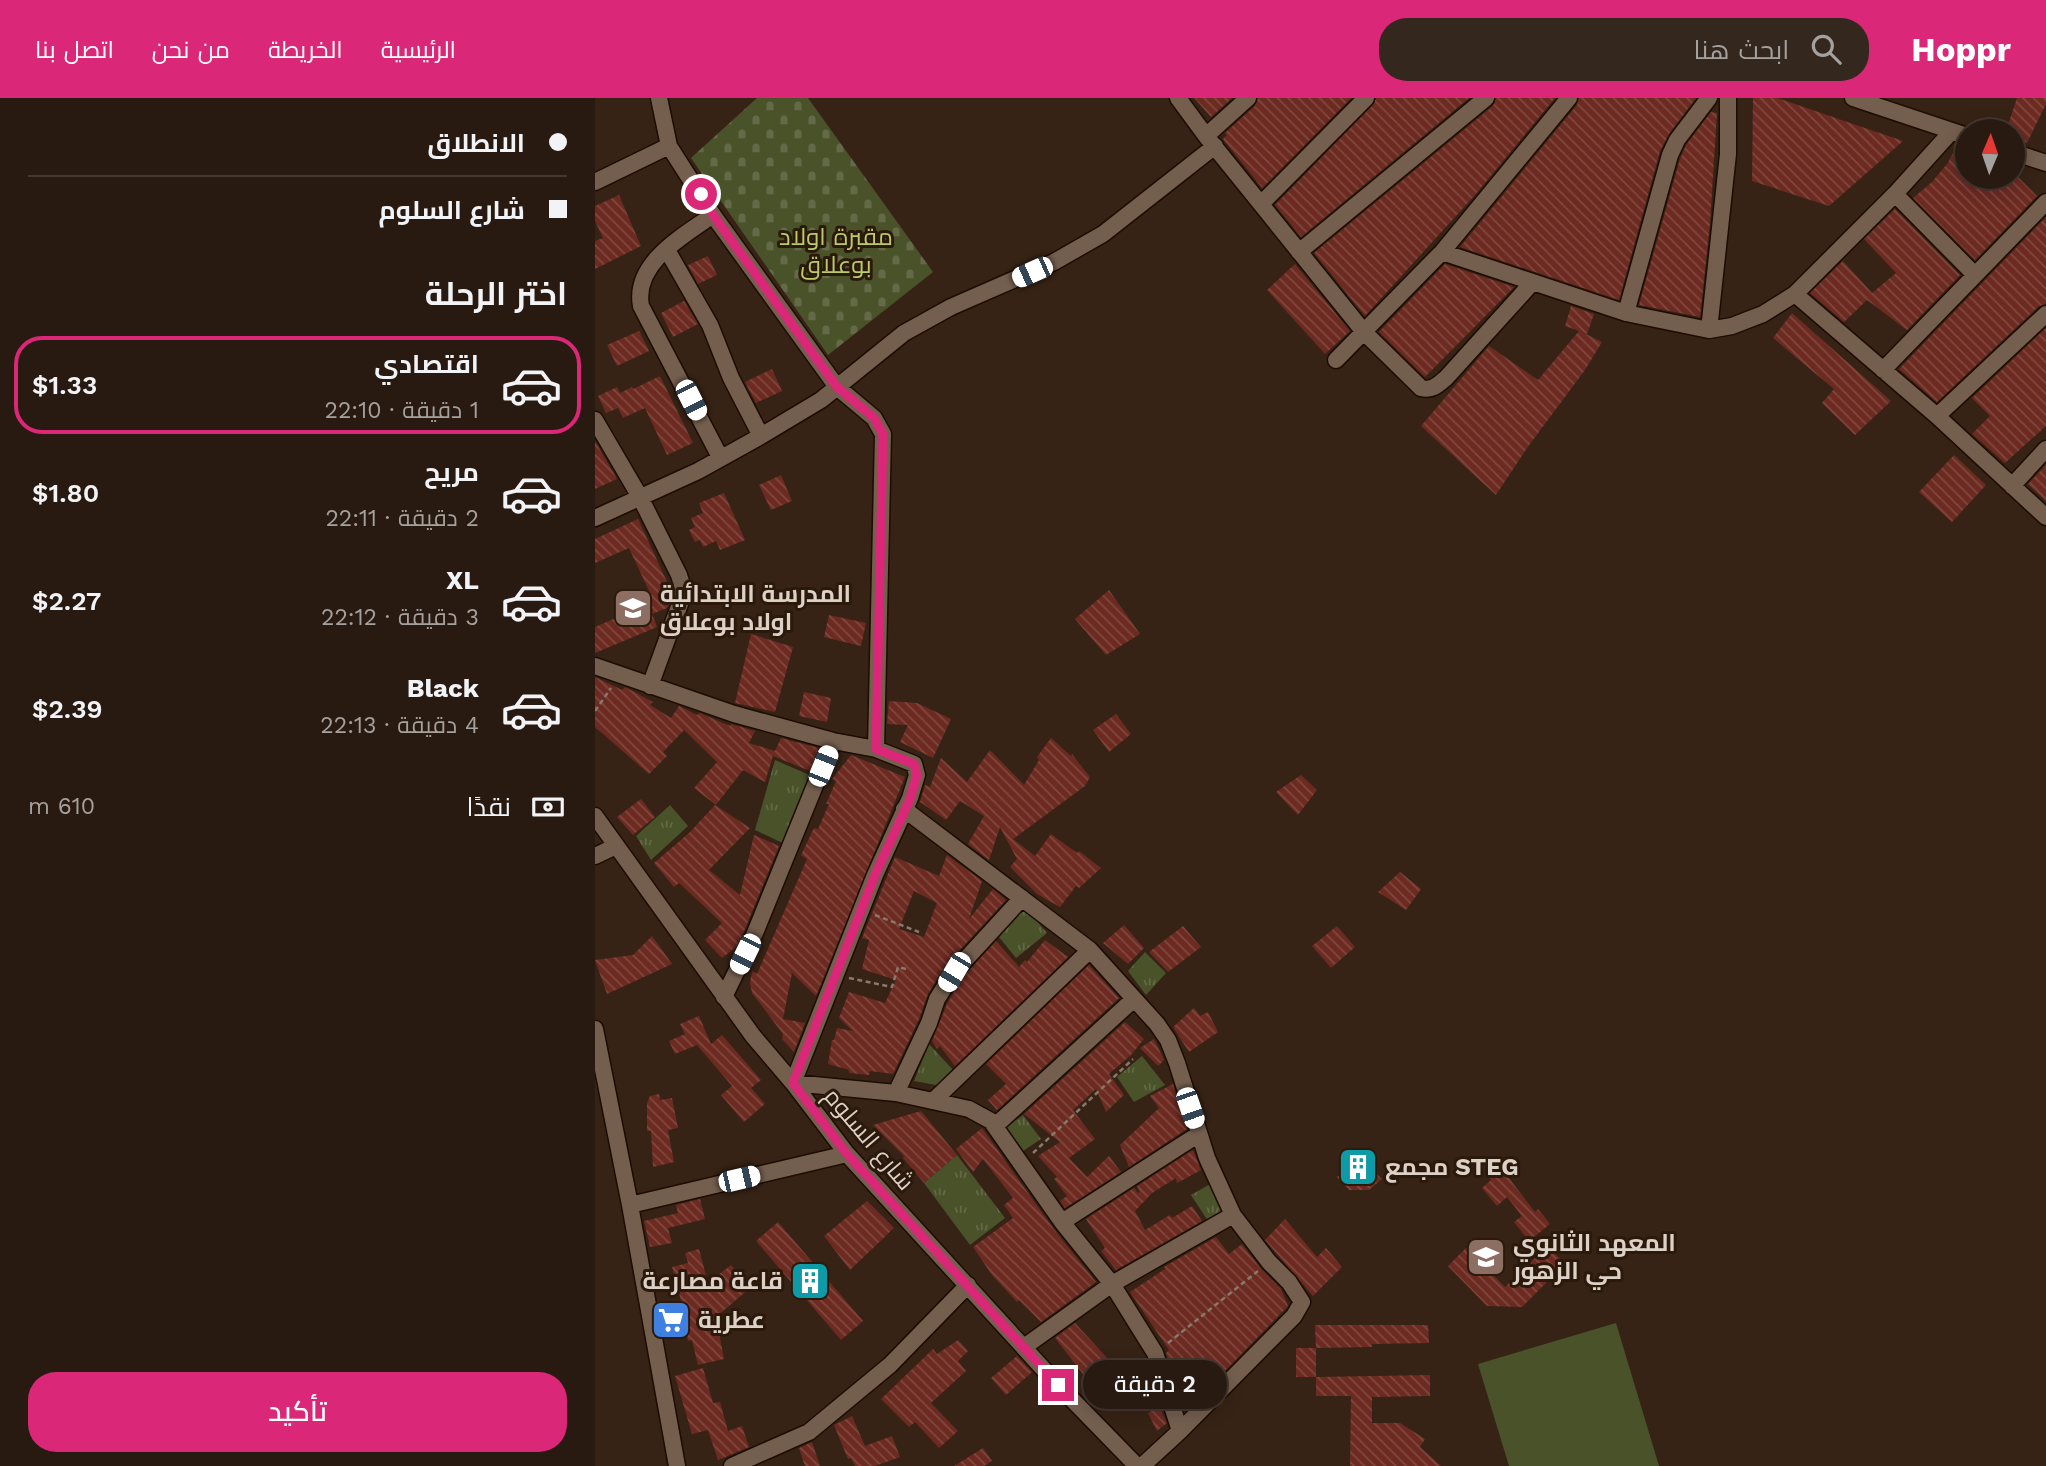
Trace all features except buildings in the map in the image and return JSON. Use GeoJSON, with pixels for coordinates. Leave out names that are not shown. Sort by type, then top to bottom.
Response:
{"type":"FeatureCollection","features":[{"type":"Feature","properties":{"kind":"street"},"geometry":{"type":"LineString","coordinates":[[659,98],[669,146],[713,215],[837,387],[874,418],[883,434],[876,749]]}},
{"type":"Feature","properties":{"kind":"street"},"geometry":{"type":"LineString","coordinates":[[1178,98],[1364,332],[1416,383],[1428,390],[1446,378],[1532,282]]}},
{"type":"Feature","properties":{"kind":"street"},"geometry":{"type":"LineString","coordinates":[[595,518],[698,471],[761,436],[821,400],[916,327],[951,307],[1054,262],[1103,234],[1210,141],[1248,98]]}},
{"type":"Feature","properties":{"kind":"street"},"geometry":{"type":"LineString","coordinates":[[1261,204],[1366,98]]}},
{"type":"Feature","properties":{"kind":"street"},"geometry":{"type":"LineString","coordinates":[[1299,252],[1486,98]]}},
{"type":"Feature","properties":{"kind":"street"},"geometry":{"type":"LineString","coordinates":[[1336,360],[1442,252],[1569,98]]}},
{"type":"Feature","properties":{"kind":"street"},"geometry":{"type":"LineString","coordinates":[[1626,313],[1670,155],[1677,140],[1709,98]]}},
{"type":"Feature","properties":{"kind":"street"},"geometry":{"type":"LineString","coordinates":[[1709,330],[1728,154],[1728,98]]}},
{"type":"Feature","properties":{"kind":"street"},"geometry":{"type":"LineString","coordinates":[[1853,98],[1955,132]]}},
{"type":"Feature","properties":{"kind":"street"},"geometry":{"type":"LineString","coordinates":[[1901,114],[1907,98]]}},
{"type":"Feature","properties":{"kind":"street"},"geometry":{"type":"LineString","coordinates":[[1442,252],[1626,313],[1709,330],[1732,326],[1763,314],[1795,294],[1955,139]]}},
{"type":"Feature","properties":{"kind":"street"},"geometry":{"type":"LineString","coordinates":[[595,182],[669,146]]}},
{"type":"Feature","properties":{"kind":"street"},"geometry":{"type":"LineString","coordinates":[[2025,156],[2046,163]]}},
{"type":"Feature","properties":{"kind":"street"},"geometry":{"type":"LineString","coordinates":[[1895,194],[1975,275]]}},
{"type":"Feature","properties":{"kind":"street"},"geometry":{"type":"LineString","coordinates":[[1884,370],[2046,202]]}},
{"type":"Feature","properties":{"kind":"street"},"geometry":{"type":"LineString","coordinates":[[713,215],[667,250],[645,273],[639,292],[641,306],[720,457]]}},
{"type":"Feature","properties":{"kind":"street"},"geometry":{"type":"LineString","coordinates":[[667,250],[710,325],[731,378],[761,436]]}},
{"type":"Feature","properties":{"kind":"street"},"geometry":{"type":"LineString","coordinates":[[1795,294],[1937,416],[2046,517]]}},
{"type":"Feature","properties":{"kind":"street"},"geometry":{"type":"LineString","coordinates":[[1937,416],[2046,314]]}},
{"type":"Feature","properties":{"kind":"street"},"geometry":{"type":"LineString","coordinates":[[595,420],[639,497],[683,588],[681,601],[650,686]]}},
{"type":"Feature","properties":{"kind":"street"},"geometry":{"type":"LineString","coordinates":[[2012,486],[2046,449]]}},
{"type":"Feature","properties":{"kind":"street"},"geometry":{"type":"LineString","coordinates":[[595,666],[734,714],[833,741],[876,749],[914,764],[917,775],[793,1083],[896,1093],[979,1113],[995,1126],[1062,1222],[1112,1284],[1155,1353],[1180,1431]]}},
{"type":"Feature","properties":{"kind":"street"},"geometry":{"type":"LineString","coordinates":[[724,997],[755,933],[833,741]]}},
{"type":"Feature","properties":{"kind":"street"},"geometry":{"type":"LineString","coordinates":[[904,809],[1090,950],[1168,1040],[1199,1134],[1233,1215],[1269,1262],[1298,1293],[1302,1302],[1299,1309],[1180,1431],[1139,1466]]}},
{"type":"Feature","properties":{"kind":"street","name":"شارع السلوم"},"geometry":{"type":"LineString","coordinates":[[595,816],[753,1036],[847,1154],[1024,1347],[1139,1466]]}},
{"type":"Feature","properties":{"kind":"street"},"geometry":{"type":"LineString","coordinates":[[595,856],[616,846]]}},
{"type":"Feature","properties":{"kind":"street"},"geometry":{"type":"LineString","coordinates":[[896,1093],[929,1023],[937,999],[954,972],[1022,898]]}},
{"type":"Feature","properties":{"kind":"street"},"geometry":{"type":"LineString","coordinates":[[933,1101],[1090,950]]}},
{"type":"Feature","properties":{"kind":"street"},"geometry":{"type":"LineString","coordinates":[[995,1126],[1134,999]]}},
{"type":"Feature","properties":{"kind":"street"},"geometry":{"type":"LineString","coordinates":[[595,1029],[630,1205],[673,1464]]}},
{"type":"Feature","properties":{"kind":"street"},"geometry":{"type":"LineString","coordinates":[[1062,1222],[1199,1134]]}},
{"type":"Feature","properties":{"kind":"street"},"geometry":{"type":"LineString","coordinates":[[630,1205],[847,1154]]}},
{"type":"Feature","properties":{"kind":"street"},"geometry":{"type":"LineString","coordinates":[[1024,1347],[1112,1284],[1233,1215]]}},
{"type":"Feature","properties":{"kind":"street"},"geometry":{"type":"LineString","coordinates":[[732,1466],[809,1432],[890,1365],[968,1285]]}},
{"type":"Feature","properties":{"kind":"path"},"geometry":{"type":"LineString","coordinates":[[595,710],[620,675]]}},
{"type":"Feature","properties":{"kind":"path"},"geometry":{"type":"LineString","coordinates":[[862,910],[919,932]]}},
{"type":"Feature","properties":{"kind":"path"},"geometry":{"type":"LineString","coordinates":[[836,975],[892,987],[898,967],[906,969]]}},
{"type":"Feature","properties":{"kind":"path"},"geometry":{"type":"LineString","coordinates":[[1021,1164],[1133,1059]]}},
{"type":"Feature","properties":{"kind":"path"},"geometry":{"type":"LineString","coordinates":[[1155,1353],[1269,1262]]}},
{"type":"Feature","properties":{"kind":"green space","name":"مقبرة اولاد بوعلاق"},"geometry":{"type":"Polygon","coordinates":[[[757,98],[808,98],[933,272],[828,355],[691,158],[757,98]]]}},
{"type":"Feature","properties":{"kind":"green space"},"geometry":{"type":"Polygon","coordinates":[[[775,760],[814,777],[787,845],[755,830],[775,760]]]}},
{"type":"Feature","properties":{"kind":"green space"},"geometry":{"type":"Polygon","coordinates":[[[670,805],[688,826],[651,860],[636,836],[670,805]]]}},
{"type":"Feature","properties":{"kind":"green space"},"geometry":{"type":"Polygon","coordinates":[[[1024,906],[1047,933],[1016,958],[999,937],[1024,906]]]}},
{"type":"Feature","properties":{"kind":"green space"},"geometry":{"type":"Polygon","coordinates":[[[1145,952],[1166,973],[1146,995],[1128,971],[1145,952]]]}},
{"type":"Feature","properties":{"kind":"green space"},"geometry":{"type":"Polygon","coordinates":[[[929,1044],[954,1071],[936,1085],[914,1081],[929,1044]]]}},
{"type":"Feature","properties":{"kind":"green space"},"geometry":{"type":"Polygon","coordinates":[[[1142,1056],[1165,1085],[1134,1102],[1117,1077],[1142,1056]]]}},
{"type":"Feature","properties":{"kind":"green space"},"geometry":{"type":"Polygon","coordinates":[[[1023,1115],[1041,1139],[1023,1151],[1006,1127],[1023,1115]]]}},
{"type":"Feature","properties":{"kind":"green space"},"geometry":{"type":"Polygon","coordinates":[[[957,1155],[1005,1218],[970,1245],[924,1183],[957,1155]]]}},
{"type":"Feature","properties":{"kind":"green space"},"geometry":{"type":"Polygon","coordinates":[[[1212,1183],[1228,1212],[1208,1221],[1191,1195],[1212,1183]]]}},
{"type":"Feature","properties":{"kind":"green space"},"geometry":{"type":"Polygon","coordinates":[[[1616,1323],[1659,1466],[1509,1466],[1478,1364],[1616,1323]]]}},
{"type":"Feature","properties":{"kind":"place","name":"المدرسة الابتدائية اولاد بوعلاق"},"geometry":{"type":"Point","coordinates":[633,608]}},
{"type":"Feature","properties":{"kind":"place","name":"مجمع STEG"},"geometry":{"type":"Point","coordinates":[1358,1167]}},
{"type":"Feature","properties":{"kind":"place","name":"المعهد الثانوي حي الزهور"},"geometry":{"type":"Point","coordinates":[1486,1257]}},
{"type":"Feature","properties":{"kind":"place","name":"قاعة مصارعة"},"geometry":{"type":"Point","coordinates":[810,1281]}},
{"type":"Feature","properties":{"kind":"place","name":"عطرية"},"geometry":{"type":"Point","coordinates":[671,1320]}},
{"type":"Feature","properties":{"kind":"route"},"geometry":{"type":"LineString","coordinates":[[701,194],[713,215],[837,387],[874,418],[883,434],[876,749],[914,764],[917,775],[910,799],[875,875],[793,1083],[847,1154],[1058,1385]]}}]}
